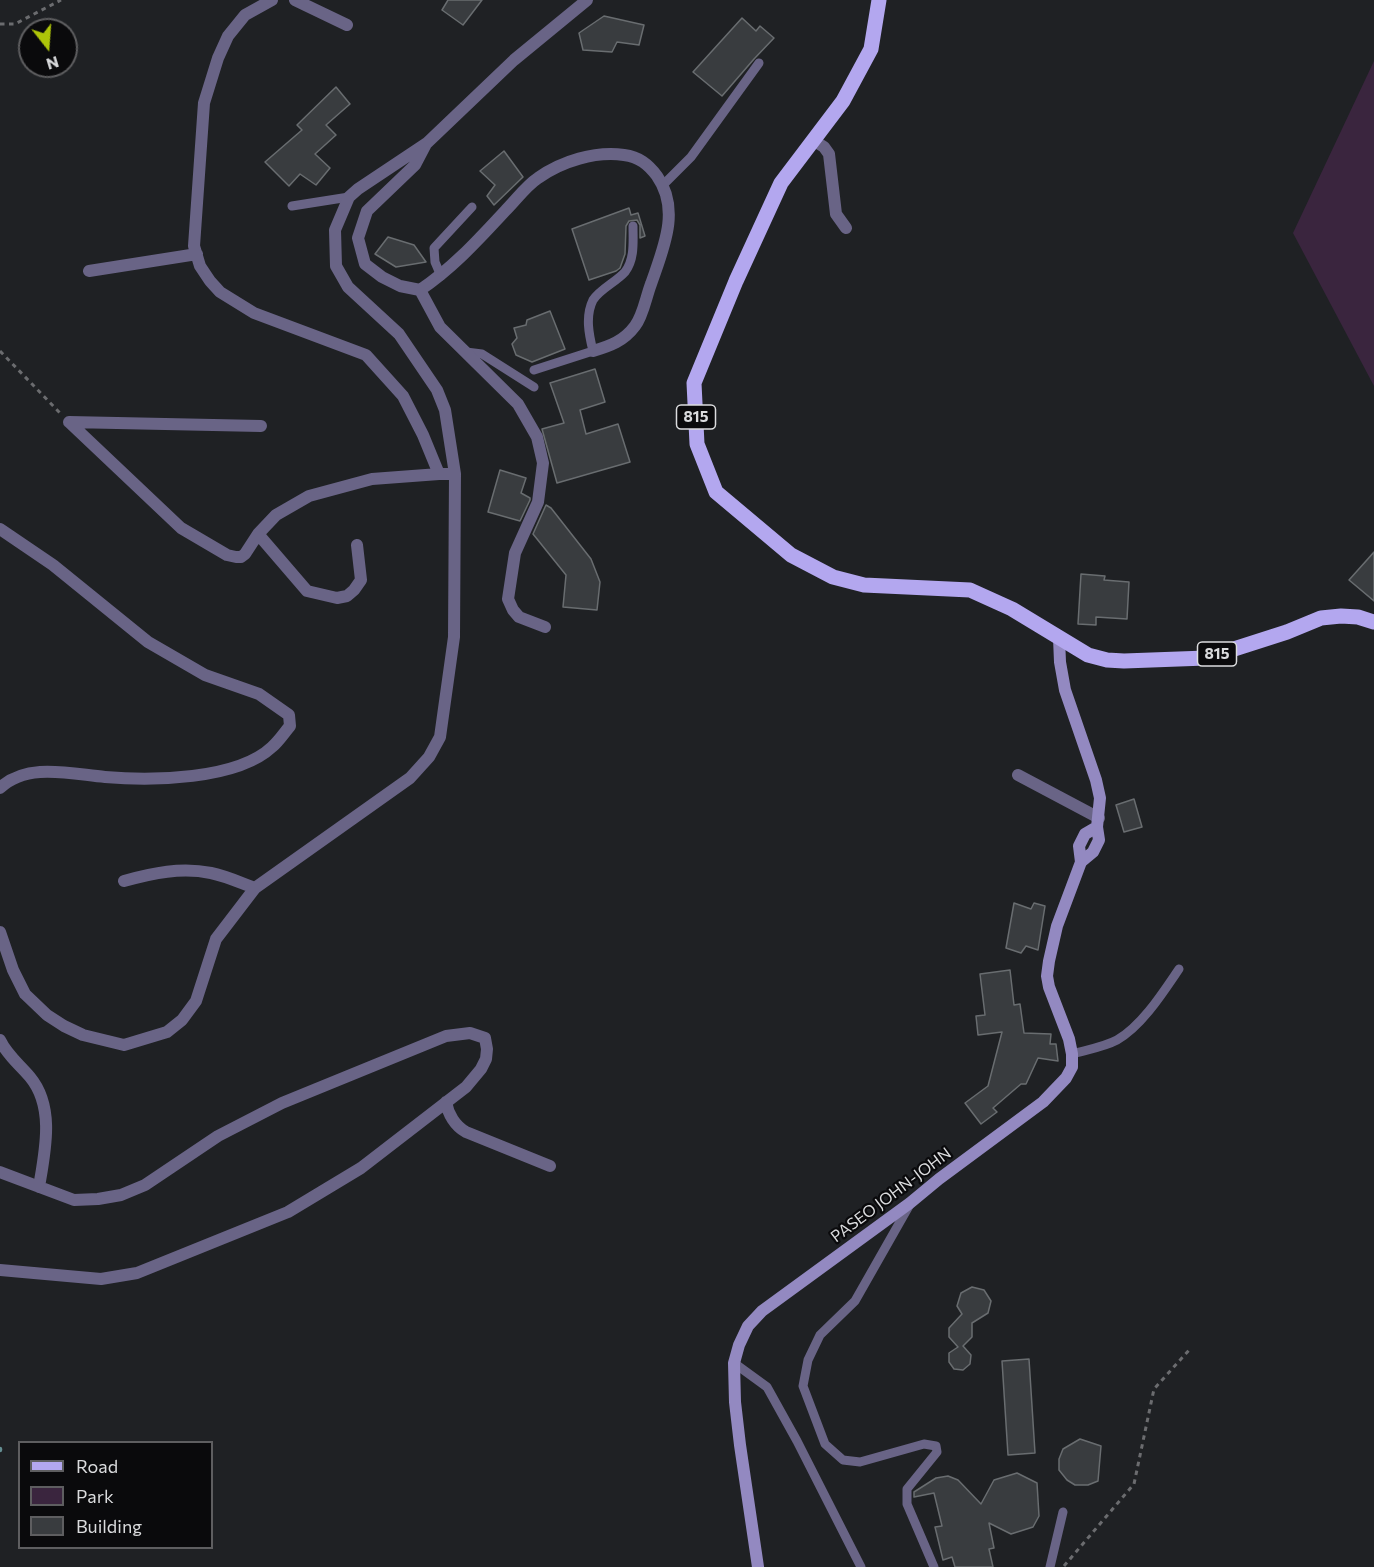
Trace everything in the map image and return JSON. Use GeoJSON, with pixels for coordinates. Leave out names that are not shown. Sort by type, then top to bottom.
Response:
{"type":"FeatureCollection","features":[{"type":"Feature","properties":{"kind":"main road","name":"815"},"geometry":{"type":"LineString","coordinates":[[879,0],[871,49],[843,101],[781,183],[736,281],[694,383],[697,444],[716,492],[791,555],[833,577],[864,585],[970,590],[1012,609],[1088,655],[1107,660],[1206,658],[1287,632],[1321,618],[1358,617],[1374,622]]}},
{"type":"Feature","properties":{"kind":"street"},"geometry":{"type":"LineString","coordinates":[[272,0],[245,15],[228,36],[218,58],[204,103],[194,246],[200,266],[220,292],[254,313],[366,355],[403,396],[423,435],[439,474]]}},
{"type":"Feature","properties":{"kind":"street"},"geometry":{"type":"LineString","coordinates":[[295,0],[347,25]]}},
{"type":"Feature","properties":{"kind":"street"},"geometry":{"type":"LineString","coordinates":[[1,936],[13,970],[25,994],[47,1015],[83,1035],[124,1044],[167,1032],[182,1020],[196,1001],[216,939],[255,888],[410,778],[429,757],[440,738],[454,637],[455,474],[445,410],[437,390],[399,334],[348,287],[336,266],[335,230],[349,197],[427,143],[514,60],[587,0]]}},
{"type":"Feature","properties":{"kind":"street"},"geometry":{"type":"LineString","coordinates":[[813,140],[824,147],[829,154],[836,214],[846,228]]}},
{"type":"Feature","properties":{"kind":"street"},"geometry":{"type":"LineString","coordinates":[[427,143],[415,165],[367,211],[358,238],[365,264],[391,282],[420,290],[440,327],[518,404],[537,437],[543,463],[538,502],[515,553],[508,593],[510,605],[517,615],[545,627]]}},
{"type":"Feature","properties":{"kind":"street"},"geometry":{"type":"LineString","coordinates":[[420,290],[452,267],[537,178],[583,157],[622,154],[635,157],[648,164],[663,185],[669,204],[667,238],[636,325],[624,338],[610,346],[593,351]]}},
{"type":"Feature","properties":{"kind":"street"},"geometry":{"type":"LineString","coordinates":[[89,271],[197,255]]}},
{"type":"Feature","properties":{"kind":"street"},"geometry":{"type":"LineString","coordinates":[[69,422],[181,528],[227,555],[236,557],[245,554],[258,534],[276,515],[309,496],[372,479],[455,474]]}},
{"type":"Feature","properties":{"kind":"street"},"geometry":{"type":"LineString","coordinates":[[69,422],[261,426]]}},
{"type":"Feature","properties":{"kind":"street"},"geometry":{"type":"LineString","coordinates":[[0,530],[52,565],[148,642],[205,675],[259,694],[289,715],[290,726],[272,748],[235,769],[153,780],[105,777],[64,771],[20,775],[0,788]]}},
{"type":"Feature","properties":{"kind":"street"},"geometry":{"type":"LineString","coordinates":[[258,534],[307,591],[337,598],[347,596],[361,580],[357,545]]}},
{"type":"Feature","properties":{"kind":"street"},"geometry":{"type":"LineString","coordinates":[[1059,638],[1065,690],[1100,798],[1098,822],[1085,834],[1079,846],[1082,862],[1057,926],[1047,976],[1053,1001],[1069,1039],[1072,1054]]}},
{"type":"Feature","properties":{"kind":"street"},"geometry":{"type":"LineString","coordinates":[[1018,775],[1098,822]]}},
{"type":"Feature","properties":{"kind":"street"},"geometry":{"type":"LineString","coordinates":[[123,881],[160,872],[181,870],[212,873],[255,888]]}},
{"type":"Feature","properties":{"kind":"street"},"geometry":{"type":"LineString","coordinates":[[0,1172],[74,1200],[121,1195],[144,1185],[218,1136],[282,1103],[446,1036],[470,1033],[485,1038],[486,1059],[466,1087],[361,1168],[288,1212],[137,1273],[101,1278],[0,1270]]}},
{"type":"Feature","properties":{"kind":"street"},"geometry":{"type":"LineString","coordinates":[[0,1040],[3,1048],[31,1078],[40,1092],[44,1105],[45,1152],[39,1187]]}},
{"type":"Feature","properties":{"kind":"street","name":"PASEO JOHN-JOHN"},"geometry":{"type":"LineString","coordinates":[[758,1567],[735,1402],[734,1363],[748,1326],[762,1311],[910,1203],[1056,1091],[1072,1067],[1072,1054]]}},
{"type":"Feature","properties":{"kind":"street"},"geometry":{"type":"LineString","coordinates":[[446,1102],[447,1110],[458,1127],[466,1132],[550,1166]]}},
{"type":"Feature","properties":{"kind":"lane"},"geometry":{"type":"LineString","coordinates":[[663,185],[691,157],[759,63]]}},
{"type":"Feature","properties":{"kind":"lane"},"geometry":{"type":"LineString","coordinates":[[292,206],[349,197]]}},
{"type":"Feature","properties":{"kind":"lane"},"geometry":{"type":"LineString","coordinates":[[441,276],[435,262],[435,248],[472,207]]}},
{"type":"Feature","properties":{"kind":"lane"},"geometry":{"type":"LineString","coordinates":[[534,370],[593,351],[588,318],[594,300],[626,271],[633,253],[633,226]]}},
{"type":"Feature","properties":{"kind":"lane"},"geometry":{"type":"LineString","coordinates":[[466,352],[482,354],[534,387]]}},
{"type":"Feature","properties":{"kind":"lane"},"geometry":{"type":"LineString","coordinates":[[1072,1054],[1117,1039],[1136,1024],[1160,998],[1179,969]]}},
{"type":"Feature","properties":{"kind":"lane"},"geometry":{"type":"LineString","coordinates":[[910,1203],[855,1301],[820,1335],[808,1360],[803,1386],[825,1444],[843,1460],[860,1462],[924,1444],[936,1446],[937,1452],[907,1489],[907,1504],[934,1567]]}},
{"type":"Feature","properties":{"kind":"lane"},"geometry":{"type":"LineString","coordinates":[[734,1363],[767,1388],[861,1567]]}},
{"type":"Feature","properties":{"kind":"lane"},"geometry":{"type":"LineString","coordinates":[[1050,1567],[1063,1512]]}},
{"type":"Feature","properties":{"kind":"path"},"geometry":{"type":"LineString","coordinates":[[0,24],[15,24],[61,0]]}},
{"type":"Feature","properties":{"kind":"path"},"geometry":{"type":"LineString","coordinates":[[0,351],[69,422]]}},
{"type":"Feature","properties":{"kind":"path"},"geometry":{"type":"LineString","coordinates":[[1063,1567],[1134,1484],[1154,1389],[1190,1349]]}},
{"type":"Feature","properties":{"kind":"green space"},"geometry":{"type":"Polygon","coordinates":[[[1374,61],[1374,386],[1293,233],[1374,61]]]}},
{"type":"Feature","properties":{"kind":"building"},"geometry":{"type":"Polygon","coordinates":[[[448,0],[482,0],[463,25],[442,10],[448,0]]]}},
{"type":"Feature","properties":{"kind":"building"},"geometry":{"type":"Polygon","coordinates":[[[604,16],[644,25],[639,45],[617,42],[612,52],[583,50],[579,33],[604,16]]]}},
{"type":"Feature","properties":{"kind":"building"},"geometry":{"type":"Polygon","coordinates":[[[742,18],[756,31],[760,26],[774,38],[722,96],[693,72],[742,18]]]}},
{"type":"Feature","properties":{"kind":"building"},"geometry":{"type":"Polygon","coordinates":[[[336,87],[350,104],[326,125],[336,135],[315,154],[330,168],[316,185],[300,174],[289,186],[265,162],[302,130],[297,125],[336,87]]]}},
{"type":"Feature","properties":{"kind":"building"},"geometry":{"type":"Polygon","coordinates":[[[504,151],[523,177],[494,205],[487,196],[495,185],[480,171],[504,151]]]}},
{"type":"Feature","properties":{"kind":"building"},"geometry":{"type":"Polygon","coordinates":[[[629,208],[631,215],[638,213],[645,236],[640,238],[640,225],[637,220],[629,221],[626,226],[625,254],[620,268],[589,280],[572,229],[629,208]]]}},
{"type":"Feature","properties":{"kind":"building"},"geometry":{"type":"Polygon","coordinates":[[[388,237],[414,245],[426,262],[396,267],[375,254],[388,237]]]}},
{"type":"Feature","properties":{"kind":"building"},"geometry":{"type":"Polygon","coordinates":[[[550,311],[565,349],[532,362],[516,355],[512,344],[517,338],[514,328],[526,325],[527,320],[550,311]]]}},
{"type":"Feature","properties":{"kind":"building"},"geometry":{"type":"Polygon","coordinates":[[[595,369],[605,402],[580,410],[586,434],[618,424],[630,462],[557,483],[542,429],[564,423],[550,383],[595,369]]]}},
{"type":"Feature","properties":{"kind":"building"},"geometry":{"type":"Polygon","coordinates":[[[500,470],[526,478],[521,493],[530,500],[520,521],[488,512],[500,470]]]}},
{"type":"Feature","properties":{"kind":"building"},"geometry":{"type":"Polygon","coordinates":[[[546,505],[551,508],[591,559],[600,582],[597,610],[563,607],[566,575],[533,534],[546,505]]]}},
{"type":"Feature","properties":{"kind":"building"},"geometry":{"type":"Polygon","coordinates":[[[1374,552],[1374,601],[1349,580],[1374,552]]]}},
{"type":"Feature","properties":{"kind":"building"},"geometry":{"type":"Polygon","coordinates":[[[1081,574],[1105,576],[1104,580],[1129,582],[1127,619],[1096,617],[1096,625],[1078,624],[1081,574]]]}},
{"type":"Feature","properties":{"kind":"building"},"geometry":{"type":"Polygon","coordinates":[[[1134,799],[1142,827],[1124,832],[1116,805],[1134,799]]]}},
{"type":"Feature","properties":{"kind":"building"},"geometry":{"type":"Polygon","coordinates":[[[1014,903],[1031,909],[1034,903],[1045,906],[1038,950],[1026,946],[1021,953],[1006,948],[1014,903]]]}},
{"type":"Feature","properties":{"kind":"building"},"geometry":{"type":"Polygon","coordinates":[[[1010,970],[1014,1005],[1020,1004],[1024,1033],[1051,1034],[1050,1044],[1056,1044],[1058,1061],[1038,1058],[1026,1084],[1021,1084],[993,1108],[997,1112],[981,1124],[965,1103],[988,1086],[1002,1032],[978,1035],[976,1016],[985,1015],[980,974],[1010,970]]]}},
{"type":"Feature","properties":{"kind":"building"},"geometry":{"type":"Polygon","coordinates":[[[972,1287],[984,1290],[991,1301],[988,1313],[972,1323],[972,1337],[963,1346],[971,1355],[970,1364],[963,1370],[954,1369],[949,1362],[949,1353],[958,1347],[949,1337],[949,1328],[962,1314],[957,1306],[961,1293],[972,1287]]]}},
{"type":"Feature","properties":{"kind":"building"},"geometry":{"type":"Polygon","coordinates":[[[1029,1359],[1035,1453],[1008,1455],[1002,1361],[1029,1359]]]}},
{"type":"Feature","properties":{"kind":"building"},"geometry":{"type":"Polygon","coordinates":[[[1080,1439],[1101,1446],[1098,1481],[1088,1485],[1075,1485],[1067,1480],[1059,1470],[1059,1459],[1063,1449],[1080,1439]]]}},
{"type":"Feature","properties":{"kind":"building"},"geometry":{"type":"Polygon","coordinates":[[[1017,1473],[1037,1483],[1039,1516],[1033,1527],[1011,1534],[989,1523],[994,1548],[989,1549],[993,1567],[955,1567],[952,1557],[943,1560],[935,1527],[942,1526],[934,1493],[914,1497],[914,1492],[936,1478],[948,1476],[958,1480],[981,1504],[994,1480],[1017,1473]]]}}]}
